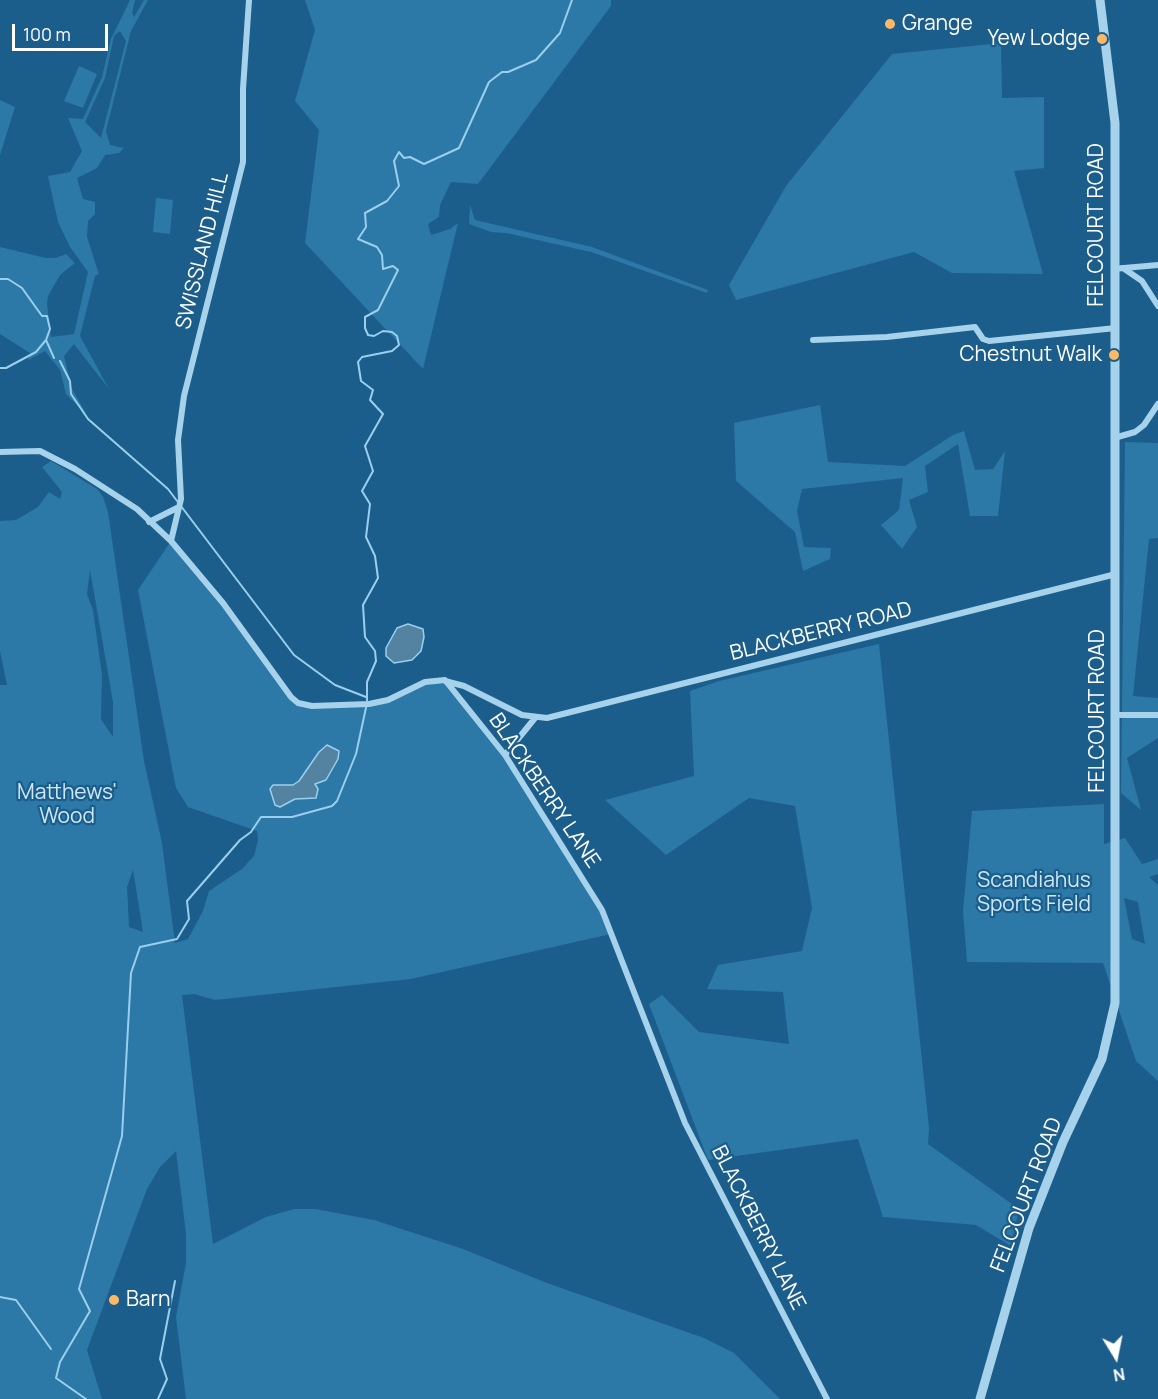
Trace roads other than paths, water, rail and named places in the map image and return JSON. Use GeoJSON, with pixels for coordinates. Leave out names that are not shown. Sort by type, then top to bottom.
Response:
{"type":"FeatureCollection","features":[{"type":"Feature","properties":{"kind":"street","name":"SWISSLAND HILL"},"geometry":{"type":"LineString","coordinates":[[171,541],[177,508],[181,499],[178,440],[184,396],[243,162],[243,89],[249,0]]}},
{"type":"Feature","properties":{"kind":"street","name":"FELCOURT ROAD"},"geometry":{"type":"LineString","coordinates":[[980,1399],[1029,1228],[1063,1142],[1100,1066],[1114,1018],[1117,946],[1114,438],[1119,268],[1115,123],[1100,0]]}},
{"type":"Feature","properties":{"kind":"street"},"geometry":{"type":"LineString","coordinates":[[1119,268],[1158,265]]}},
{"type":"Feature","properties":{"kind":"street"},"geometry":{"type":"LineString","coordinates":[[1119,268],[1142,281],[1158,306]]}},
{"type":"Feature","properties":{"kind":"street"},"geometry":{"type":"LineString","coordinates":[[813,340],[887,337],[975,327],[983,339],[989,341],[1116,328]]}},
{"type":"Feature","properties":{"kind":"street"},"geometry":{"type":"LineString","coordinates":[[1114,438],[1135,432],[1148,420],[1158,404]]}},
{"type":"Feature","properties":{"kind":"street"},"geometry":{"type":"LineString","coordinates":[[0,452],[40,451],[106,488],[137,509],[171,541],[223,603],[291,697],[301,704],[350,707],[369,704],[388,700],[425,682],[445,680]]}},
{"type":"Feature","properties":{"kind":"street"},"geometry":{"type":"LineString","coordinates":[[149,522],[177,508]]}},
{"type":"Feature","properties":{"kind":"street","name":"BLACKBERRY ROAD"},"geometry":{"type":"LineString","coordinates":[[445,680],[464,686],[511,711],[535,718],[562,714],[1116,574]]}},
{"type":"Feature","properties":{"kind":"street","name":"BLACKBERRY LANE"},"geometry":{"type":"LineString","coordinates":[[445,680],[505,755],[602,910],[685,1123],[827,1399]]}},
{"type":"Feature","properties":{"kind":"street"},"geometry":{"type":"LineString","coordinates":[[1116,715],[1158,715]]}},
{"type":"Feature","properties":{"kind":"street"},"geometry":{"type":"LineString","coordinates":[[505,755],[535,718]]}},
{"type":"Feature","properties":{"kind":"waterway"},"geometry":{"type":"LineString","coordinates":[[86,1399],[56,1378],[60,1362],[90,1311],[79,1289],[122,1136],[131,973],[140,947],[177,939],[189,919],[187,901],[240,840],[251,832],[261,817],[292,817],[332,806],[337,801],[356,754],[367,703],[367,682],[376,661],[375,651],[365,637],[363,605],[378,578],[375,556],[366,537],[370,504],[362,491],[373,471],[365,446],[383,414],[370,400],[373,390],[361,381],[358,362],[362,357],[392,351],[399,345],[397,336],[392,332],[383,331],[374,336],[368,335],[365,328],[365,317],[378,310],[398,270],[393,266],[383,269],[382,255],[377,247],[358,239],[366,227],[365,213],[387,201],[399,186],[394,161],[399,152],[404,158],[410,157],[424,164],[459,148],[489,82],[502,72],[508,72],[536,60],[560,33],[572,0]]}},
{"type":"Feature","properties":{"kind":"waterway"},"geometry":{"type":"LineString","coordinates":[[0,279],[8,279],[22,288],[42,316],[47,316],[50,329],[46,340],[36,352],[6,368],[0,368]]}},
{"type":"Feature","properties":{"kind":"waterway"},"geometry":{"type":"LineString","coordinates":[[46,340],[54,358]]}},
{"type":"Feature","properties":{"kind":"waterway"},"geometry":{"type":"LineString","coordinates":[[60,361],[70,381],[71,394],[88,419],[168,489],[294,655],[335,685],[366,697]]}},
{"type":"Feature","properties":{"kind":"waterway"},"geometry":{"type":"LineString","coordinates":[[158,1399],[167,1379],[160,1359],[175,1281]]}},
{"type":"Feature","properties":{"kind":"waterway"},"geometry":{"type":"LineString","coordinates":[[0,1297],[16,1300],[51,1349]]}},
{"type":"Feature","properties":{"kind":"place","name":"Grange"},"geometry":{"type":"Point","coordinates":[890,24]}},
{"type":"Feature","properties":{"kind":"place","name":"Yew Lodge"},"geometry":{"type":"Point","coordinates":[1102,39]}},
{"type":"Feature","properties":{"kind":"place","name":"Chestnut Walk"},"geometry":{"type":"Point","coordinates":[1114,355]}},
{"type":"Feature","properties":{"kind":"place","name":"Barn"},"geometry":{"type":"Point","coordinates":[114,1300]}},
{"type":"Feature","properties":{"kind":"park label","name":"Matthews' Wood"},"geometry":{"type":"Point","coordinates":[67,805]}},
{"type":"Feature","properties":{"kind":"park label","name":"Scandiahus Sports Field"},"geometry":{"type":"Point","coordinates":[1034,893]}}]}
